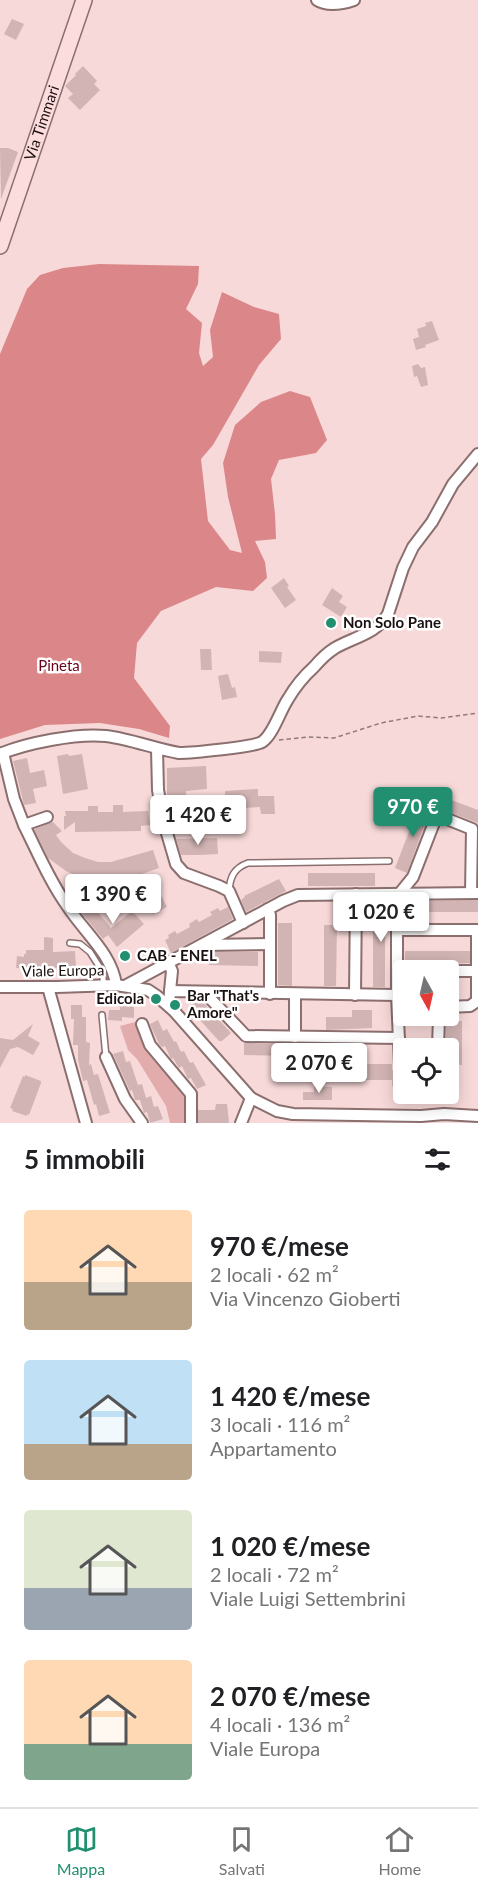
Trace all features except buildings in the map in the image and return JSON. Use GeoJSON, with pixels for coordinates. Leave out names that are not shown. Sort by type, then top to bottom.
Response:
{"type":"FeatureCollection","features":[{"type":"Feature","properties":{"kind":"main road","name":"Via Timmari"},"geometry":{"type":"LineString","coordinates":[[0,246],[84,0]]}},
{"type":"Feature","properties":{"kind":"street"},"geometry":{"type":"LineString","coordinates":[[317,0],[323,4],[354,0]]}},
{"type":"Feature","properties":{"kind":"street"},"geometry":{"type":"LineString","coordinates":[[399,960],[397,930],[400,892],[413,877],[437,815],[472,829],[475,845],[474,893],[400,892],[298,895],[120,985],[111,963],[52,883],[14,799],[2,753],[28,744],[88,736],[106,736],[179,753],[261,743],[269,735],[288,698],[314,666],[333,649],[359,638],[385,620],[403,568],[413,547],[432,522],[453,484],[478,454]]}},
{"type":"Feature","properties":{"kind":"street"},"geometry":{"type":"LineString","coordinates":[[157,749],[158,790],[164,823],[177,864],[184,873],[229,891],[243,923]]}},
{"type":"Feature","properties":{"kind":"street"},"geometry":{"type":"LineString","coordinates":[[24,825],[47,817]]}},
{"type":"Feature","properties":{"kind":"street"},"geometry":{"type":"LineString","coordinates":[[355,995],[356,894]]}},
{"type":"Feature","properties":{"kind":"street"},"geometry":{"type":"LineString","coordinates":[[268,909],[270,915],[270,994]]}},
{"type":"Feature","properties":{"kind":"street"},"geometry":{"type":"LineString","coordinates":[[397,930],[477,930],[477,1000],[470,1006],[459,1006]]}},
{"type":"Feature","properties":{"kind":"street"},"geometry":{"type":"LineString","coordinates":[[201,945],[270,944]]}},
{"type":"Feature","properties":{"kind":"street"},"geometry":{"type":"LineString","coordinates":[[168,962],[172,970],[169,1006]]}},
{"type":"Feature","properties":{"kind":"street"},"geometry":{"type":"LineString","coordinates":[[459,971],[477,971]]}},
{"type":"Feature","properties":{"kind":"street","name":"Viale Europa"},"geometry":{"type":"LineString","coordinates":[[0,987],[120,985],[148,990],[169,1006],[251,1098],[277,1111],[291,1114],[403,1120],[423,1120],[444,1114],[478,1116]]}},
{"type":"Feature","properties":{"kind":"street"},"geometry":{"type":"LineString","coordinates":[[48,987],[86,1123]]}},
{"type":"Feature","properties":{"kind":"street"},"geometry":{"type":"LineString","coordinates":[[170,992],[355,995],[393,1001]]}},
{"type":"Feature","properties":{"kind":"street"},"geometry":{"type":"LineString","coordinates":[[204,992],[246,1036],[399,1038],[399,1026]]}},
{"type":"Feature","properties":{"kind":"street"},"geometry":{"type":"LineString","coordinates":[[294,994],[295,1037]]}},
{"type":"Feature","properties":{"kind":"street"},"geometry":{"type":"LineString","coordinates":[[142,1024],[150,1045],[191,1094],[191,1123]]}},
{"type":"Feature","properties":{"kind":"street"},"geometry":{"type":"LineString","coordinates":[[106,1058],[125,1099],[142,1123]]}},
{"type":"Feature","properties":{"kind":"street"},"geometry":{"type":"LineString","coordinates":[[241,1123],[251,1098]]}},
{"type":"Feature","properties":{"kind":"lane"},"geometry":{"type":"LineString","coordinates":[[229,891],[232,875],[248,863],[389,861]]}},
{"type":"Feature","properties":{"kind":"lane"},"geometry":{"type":"LineString","coordinates":[[70,943],[80,944],[90,952],[102,971],[104,986]]}},
{"type":"Feature","properties":{"kind":"lane"},"geometry":{"type":"LineString","coordinates":[[102,1015],[106,1058]]}},
{"type":"Feature","properties":{"kind":"path"},"geometry":{"type":"LineString","coordinates":[[261,743],[295,738],[334,738],[381,723],[418,716],[451,718],[478,713]]}},
{"type":"Feature","properties":{"kind":"shaded area"},"geometry":{"type":"Polygon","coordinates":[[[135,1022],[145,1042],[186,1094],[188,1123],[170,1123],[166,1106],[137,1059],[128,1050],[120,1026],[135,1022]]]}},
{"type":"Feature","properties":{"kind":"green space","name":"Pineta"},"geometry":{"type":"Polygon","coordinates":[[[99,264],[199,266],[198,284],[186,309],[202,323],[199,353],[203,366],[213,357],[210,330],[222,292],[254,307],[279,314],[281,339],[259,365],[213,445],[201,459],[208,521],[230,550],[242,553],[228,497],[223,463],[235,425],[261,402],[290,391],[310,397],[327,440],[316,453],[279,460],[271,479],[276,539],[255,541],[265,562],[267,578],[253,591],[216,587],[161,611],[137,643],[134,678],[170,726],[169,738],[139,729],[100,723],[45,725],[0,739],[0,354],[27,289],[40,275],[63,268],[99,264]]]}},
{"type":"Feature","properties":{"kind":"place","name":"Non Solo Pane"},"geometry":{"type":"Point","coordinates":[331,623]}},
{"type":"Feature","properties":{"kind":"place","name":"CAB - ENEL"},"geometry":{"type":"Point","coordinates":[125,956]}},
{"type":"Feature","properties":{"kind":"place","name":"Edicola"},"geometry":{"type":"Point","coordinates":[156,999]}},
{"type":"Feature","properties":{"kind":"place","name":"Bar \"That's Amore\""},"geometry":{"type":"Point","coordinates":[175,1005]}}]}
